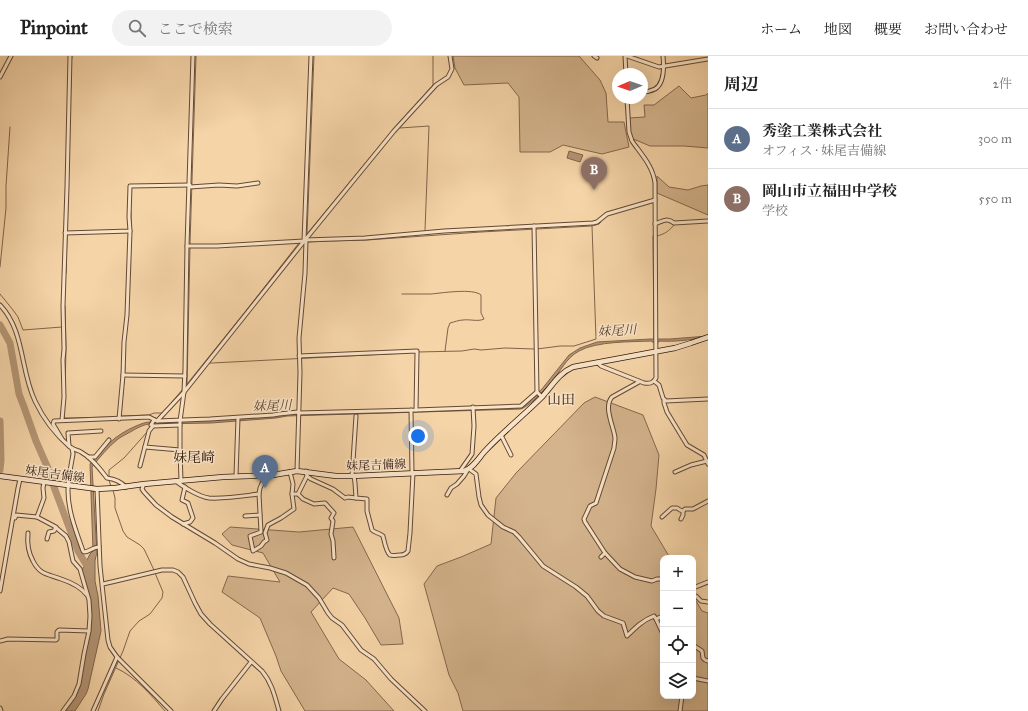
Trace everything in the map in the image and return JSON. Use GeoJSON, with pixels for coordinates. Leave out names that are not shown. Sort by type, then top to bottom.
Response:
{"type":"FeatureCollection","features":[{"type":"Feature","properties":{"kind":"main road"},"geometry":{"type":"LineString","coordinates":[[468,470],[475,464],[484,451],[559,377],[568,370],[576,367],[683,346],[708,337]]}},
{"type":"Feature","properties":{"kind":"main road","name":"妹尾吉備線"},"geometry":{"type":"LineString","coordinates":[[0,476],[69,486],[112,489],[144,484],[236,476],[273,475],[297,471],[306,474],[353,476],[468,470]]}},
{"type":"Feature","properties":{"kind":"street"},"geometry":{"type":"LineString","coordinates":[[0,77],[11,56]]}},
{"type":"Feature","properties":{"kind":"street"},"geometry":{"type":"LineString","coordinates":[[62,420],[64,397],[63,306],[67,233],[70,56]]}},
{"type":"Feature","properties":{"kind":"street"},"geometry":{"type":"LineString","coordinates":[[193,56],[191,186],[184,389],[180,423],[179,481],[185,487],[209,498],[260,494]]}},
{"type":"Feature","properties":{"kind":"street"},"geometry":{"type":"LineString","coordinates":[[297,471],[300,373],[299,331],[305,273],[311,56]]}},
{"type":"Feature","properties":{"kind":"street"},"geometry":{"type":"LineString","coordinates":[[140,466],[150,431],[154,423],[184,389],[394,131],[436,85],[448,76],[452,69],[450,56]]}},
{"type":"Feature","properties":{"kind":"street"},"geometry":{"type":"LineString","coordinates":[[626,68],[626,56],[659,67],[708,59]]}},
{"type":"Feature","properties":{"kind":"street"},"geometry":{"type":"LineString","coordinates":[[648,91],[656,88],[660,83],[664,70],[663,56]]}},
{"type":"Feature","properties":{"kind":"street"},"geometry":{"type":"LineString","coordinates":[[598,363],[601,366],[639,382],[647,384],[654,381],[656,378],[656,183],[651,168],[632,141],[628,132],[627,104]]}},
{"type":"Feature","properties":{"kind":"street"},"geometry":{"type":"LineString","coordinates":[[119,417],[124,375],[124,342],[130,248],[130,186],[237,186],[258,184]]}},
{"type":"Feature","properties":{"kind":"street"},"geometry":{"type":"LineString","coordinates":[[189,246],[217,246],[305,240],[365,238],[444,231],[534,228],[593,223],[597,222],[607,214],[655,200]]}},
{"type":"Feature","properties":{"kind":"street"},"geometry":{"type":"LineString","coordinates":[[655,224],[667,220],[674,223],[708,221]]}},
{"type":"Feature","properties":{"kind":"street"},"geometry":{"type":"LineString","coordinates":[[534,228],[537,392],[541,396]]}},
{"type":"Feature","properties":{"kind":"street"},"geometry":{"type":"LineString","coordinates":[[67,233],[130,231]]}},
{"type":"Feature","properties":{"kind":"street"},"geometry":{"type":"LineString","coordinates":[[0,305],[9,317],[18,337],[30,388],[44,417],[69,446],[81,451],[109,478],[119,481],[126,487]]}},
{"type":"Feature","properties":{"kind":"street"},"geometry":{"type":"LineString","coordinates":[[298,494],[306,474],[311,479],[333,489],[346,498],[367,499],[367,511],[372,530],[383,536],[390,555],[403,555],[407,553],[410,539],[413,411],[417,352],[299,357]]}},
{"type":"Feature","properties":{"kind":"street"},"geometry":{"type":"LineString","coordinates":[[124,375],[184,376]]}},
{"type":"Feature","properties":{"kind":"street"},"geometry":{"type":"LineString","coordinates":[[654,381],[660,388],[667,412],[687,445],[704,455],[708,463]]}},
{"type":"Feature","properties":{"kind":"street"},"geometry":{"type":"LineString","coordinates":[[639,382],[609,400],[609,413],[615,440],[614,448],[596,503],[590,506],[584,519],[605,553],[620,569],[635,577],[652,581],[660,579]]}},
{"type":"Feature","properties":{"kind":"street"},"geometry":{"type":"LineString","coordinates":[[154,423],[180,423],[273,415],[521,406],[537,392]]}},
{"type":"Feature","properties":{"kind":"street"},"geometry":{"type":"LineString","coordinates":[[664,400],[708,399]]}},
{"type":"Feature","properties":{"kind":"street"},"geometry":{"type":"LineString","coordinates":[[460,471],[472,454],[474,408]]}},
{"type":"Feature","properties":{"kind":"street"},"geometry":{"type":"LineString","coordinates":[[356,416],[353,476],[356,498]]}},
{"type":"Feature","properties":{"kind":"street"},"geometry":{"type":"LineString","coordinates":[[62,439],[54,424],[54,420],[149,417],[154,423]]}},
{"type":"Feature","properties":{"kind":"street"},"geometry":{"type":"LineString","coordinates":[[236,476],[238,419]]}},
{"type":"Feature","properties":{"kind":"street"},"geometry":{"type":"LineString","coordinates":[[154,423],[180,423]]}},
{"type":"Feature","properties":{"kind":"street"},"geometry":{"type":"LineString","coordinates":[[69,446],[68,433],[101,432]]}},
{"type":"Feature","properties":{"kind":"street"},"geometry":{"type":"LineString","coordinates":[[501,435],[511,455]]}},
{"type":"Feature","properties":{"kind":"street"},"geometry":{"type":"LineString","coordinates":[[88,457],[95,457],[109,440]]}},
{"type":"Feature","properties":{"kind":"street"},"geometry":{"type":"LineString","coordinates":[[145,447],[180,450]]}},
{"type":"Feature","properties":{"kind":"street"},"geometry":{"type":"LineString","coordinates":[[72,448],[73,454],[69,486],[71,516],[78,539],[84,552],[96,547]]}},
{"type":"Feature","properties":{"kind":"street"},"geometry":{"type":"LineString","coordinates":[[704,455],[708,454]]}},
{"type":"Feature","properties":{"kind":"street"},"geometry":{"type":"LineString","coordinates":[[675,472],[698,462],[708,463]]}},
{"type":"Feature","properties":{"kind":"street"},"geometry":{"type":"LineString","coordinates":[[447,495],[451,488],[457,484],[468,470],[476,474],[478,497],[481,506],[488,515],[503,527],[514,532],[543,566],[576,587],[587,596],[598,611],[604,616],[623,623],[627,636],[640,623],[654,616],[660,628]]}},
{"type":"Feature","properties":{"kind":"street"},"geometry":{"type":"LineString","coordinates":[[266,475],[260,488],[261,532],[250,536],[253,551],[267,540],[265,533],[268,525],[294,509],[290,472]]}},
{"type":"Feature","properties":{"kind":"street"},"geometry":{"type":"LineString","coordinates":[[0,591],[19,479]]}},
{"type":"Feature","properties":{"kind":"street"},"geometry":{"type":"LineString","coordinates":[[37,517],[44,498],[43,488],[46,482]]}},
{"type":"Feature","properties":{"kind":"street"},"geometry":{"type":"LineString","coordinates":[[144,484],[142,489],[156,505],[183,524],[215,542],[238,560],[286,573],[307,585],[319,598],[332,618],[342,625],[361,650],[374,659],[425,711]]}},
{"type":"Feature","properties":{"kind":"street"},"geometry":{"type":"LineString","coordinates":[[183,524],[190,522],[193,518],[188,503],[182,500],[185,487]]}},
{"type":"Feature","properties":{"kind":"street"},"geometry":{"type":"LineString","coordinates":[[96,489],[96,547],[103,584],[108,640],[110,647],[118,659],[171,711]]}},
{"type":"Feature","properties":{"kind":"street"},"geometry":{"type":"LineString","coordinates":[[292,494],[298,494],[303,499],[314,504],[325,503],[334,513],[332,518],[331,534],[334,558]]}},
{"type":"Feature","properties":{"kind":"street"},"geometry":{"type":"LineString","coordinates":[[662,517],[672,508],[677,508],[683,511],[685,509],[694,510],[708,501]]}},
{"type":"Feature","properties":{"kind":"street"},"geometry":{"type":"LineString","coordinates":[[681,519],[683,511]]}},
{"type":"Feature","properties":{"kind":"street"},"geometry":{"type":"LineString","coordinates":[[12,527],[16,515],[37,517],[56,528],[66,536],[70,542],[73,560],[80,569],[88,597],[90,616],[89,631],[79,684],[74,696],[63,711]]}},
{"type":"Feature","properties":{"kind":"street"},"geometry":{"type":"LineString","coordinates":[[245,516],[260,515]]}},
{"type":"Feature","properties":{"kind":"street"},"geometry":{"type":"LineString","coordinates":[[47,539],[50,532],[56,528]]}},
{"type":"Feature","properties":{"kind":"street"},"geometry":{"type":"LineString","coordinates":[[28,534],[28,551],[35,566],[50,576],[71,582],[88,597]]}},
{"type":"Feature","properties":{"kind":"street"},"geometry":{"type":"LineString","coordinates":[[601,557],[605,553]]}},
{"type":"Feature","properties":{"kind":"street"},"geometry":{"type":"LineString","coordinates":[[103,584],[155,571],[173,570],[178,572],[201,614],[268,678],[272,686],[279,711]]}},
{"type":"Feature","properties":{"kind":"street"},"geometry":{"type":"LineString","coordinates":[[696,587],[708,582]]}},
{"type":"Feature","properties":{"kind":"street"},"geometry":{"type":"LineString","coordinates":[[696,596],[701,601],[708,602]]}},
{"type":"Feature","properties":{"kind":"street"},"geometry":{"type":"LineString","coordinates":[[656,619],[660,617]]}},
{"type":"Feature","properties":{"kind":"street"},"geometry":{"type":"LineString","coordinates":[[0,641],[8,638],[56,640],[57,632],[59,630],[89,631]]}},
{"type":"Feature","properties":{"kind":"street"},"geometry":{"type":"LineString","coordinates":[[696,647],[702,651],[703,658],[708,660]]}},
{"type":"Feature","properties":{"kind":"street"},"geometry":{"type":"LineString","coordinates":[[93,711],[118,659]]}},
{"type":"Feature","properties":{"kind":"street"},"geometry":{"type":"LineString","coordinates":[[214,711],[251,662]]}},
{"type":"Feature","properties":{"kind":"street"},"geometry":{"type":"LineString","coordinates":[[696,679],[708,681]]}},
{"type":"Feature","properties":{"kind":"street"},"geometry":{"type":"LineString","coordinates":[[680,711],[682,699]]}},
{"type":"Feature","properties":{"kind":"shaded area"},"geometry":{"type":"Polygon","coordinates":[[[453,56],[579,56],[600,80],[606,93],[608,122],[624,122],[629,147],[602,154],[563,145],[550,152],[520,152],[519,97],[508,83],[464,85],[455,68],[453,56]]]}},
{"type":"Feature","properties":{"kind":"shaded area"},"geometry":{"type":"Polygon","coordinates":[[[679,86],[691,98],[706,95],[708,93],[708,148],[650,146],[631,138],[629,118],[645,117],[644,105],[654,105],[679,86]]]}},
{"type":"Feature","properties":{"kind":"shaded area"},"geometry":{"type":"Polygon","coordinates":[[[569,151],[583,155],[580,162],[567,158],[569,151]]]}},
{"type":"Feature","properties":{"kind":"shaded area"},"geometry":{"type":"Polygon","coordinates":[[[657,176],[669,187],[688,190],[708,185],[708,215],[657,193],[657,176]]]}},
{"type":"Feature","properties":{"kind":"shaded area","name":"妹尾川"},"geometry":{"type":"Polygon","coordinates":[[[708,336],[678,341],[614,343],[595,345],[586,348],[570,357],[551,383],[533,401],[521,409],[287,416],[211,423],[152,424],[140,427],[121,437],[107,449],[92,467],[97,554],[95,561],[95,581],[101,631],[86,694],[75,711],[64,711],[76,694],[90,633],[91,614],[82,570],[93,551],[90,464],[105,447],[122,433],[146,422],[242,419],[294,414],[521,407],[542,389],[569,355],[580,348],[597,342],[708,336]]]}},
{"type":"Feature","properties":{"kind":"shaded area"},"geometry":{"type":"Polygon","coordinates":[[[595,397],[643,415],[659,455],[651,526],[668,555],[660,555],[660,699],[696,699],[696,601],[702,611],[708,613],[708,711],[463,711],[458,693],[449,675],[424,584],[437,566],[491,544],[496,498],[516,473],[584,403],[595,397]]]}},
{"type":"Feature","properties":{"kind":"shaded area"},"geometry":{"type":"Polygon","coordinates":[[[230,527],[299,532],[353,527],[399,618],[403,644],[381,645],[349,594],[333,588],[311,612],[339,659],[366,680],[394,711],[305,711],[281,671],[260,618],[222,592],[228,576],[280,582],[263,553],[232,545],[222,534],[230,527]]]}},
{"type":"Feature","properties":{"kind":"waterway"},"geometry":{"type":"LineString","coordinates":[[71,63],[72,56]]}},
{"type":"Feature","properties":{"kind":"waterway"},"geometry":{"type":"LineString","coordinates":[[190,244],[196,56]]}},
{"type":"Feature","properties":{"kind":"waterway"},"geometry":{"type":"LineString","coordinates":[[307,234],[314,56]]}},
{"type":"Feature","properties":{"kind":"waterway"},"geometry":{"type":"LineString","coordinates":[[306,235],[396,126],[433,85],[433,56]]}},
{"type":"Feature","properties":{"kind":"waterway"},"geometry":{"type":"LineString","coordinates":[[67,231],[71,73]]}},
{"type":"Feature","properties":{"kind":"waterway"},"geometry":{"type":"LineString","coordinates":[[400,128],[429,126],[425,230]]}},
{"type":"Feature","properties":{"kind":"waterway"},"geometry":{"type":"LineString","coordinates":[[0,267],[6,208],[10,127]]}},
{"type":"Feature","properties":{"kind":"waterway"},"geometry":{"type":"LineString","coordinates":[[131,212],[131,222]]}},
{"type":"Feature","properties":{"kind":"waterway"},"geometry":{"type":"LineString","coordinates":[[308,242],[367,240],[592,226],[601,222]]}},
{"type":"Feature","properties":{"kind":"waterway"},"geometry":{"type":"LineString","coordinates":[[657,236],[667,232],[674,225]]}},
{"type":"Feature","properties":{"kind":"waterway"},"geometry":{"type":"LineString","coordinates":[[537,349],[574,346],[596,339],[592,226]]}},
{"type":"Feature","properties":{"kind":"waterway"},"geometry":{"type":"LineString","coordinates":[[131,233],[131,246]]}},
{"type":"Feature","properties":{"kind":"waterway"},"geometry":{"type":"LineString","coordinates":[[66,273],[67,235]]}},
{"type":"Feature","properties":{"kind":"waterway"},"geometry":{"type":"LineString","coordinates":[[653,236],[654,339]]}},
{"type":"Feature","properties":{"kind":"waterway"},"geometry":{"type":"LineString","coordinates":[[187,384],[299,243]]}},
{"type":"Feature","properties":{"kind":"waterway"},"geometry":{"type":"LineString","coordinates":[[187,385],[190,247]]}},
{"type":"Feature","properties":{"kind":"waterway"},"geometry":{"type":"LineString","coordinates":[[402,294],[431,294],[465,291],[481,295],[481,313],[484,319],[461,320],[450,323],[445,351]]}},
{"type":"Feature","properties":{"kind":"waterway"},"geometry":{"type":"LineString","coordinates":[[0,294],[18,317],[23,330],[62,327]]}},
{"type":"Feature","properties":{"kind":"waterway"},"geometry":{"type":"LineString","coordinates":[[65,306],[65,395]]}},
{"type":"Feature","properties":{"kind":"waterway"},"geometry":{"type":"LineString","coordinates":[[0,325],[10,343],[19,394],[36,441],[50,473],[78,551],[90,571]]}},
{"type":"Feature","properties":{"kind":"waterway"},"geometry":{"type":"LineString","coordinates":[[418,352],[505,348],[534,349]]}},
{"type":"Feature","properties":{"kind":"waterway"},"geometry":{"type":"LineString","coordinates":[[187,391],[209,363],[407,353]]}},
{"type":"Feature","properties":{"kind":"waterway"},"geometry":{"type":"LineString","coordinates":[[121,416],[125,367]]}},
{"type":"Feature","properties":{"kind":"waterway"},"geometry":{"type":"LineString","coordinates":[[160,416],[183,389]]}},
{"type":"Feature","properties":{"kind":"waterway"},"geometry":{"type":"LineString","coordinates":[[121,416],[162,413]]}},
{"type":"Feature","properties":{"kind":"waterway"},"geometry":{"type":"LineString","coordinates":[[64,416],[65,418],[117,417]]}},
{"type":"Feature","properties":{"kind":"waterway"},"geometry":{"type":"LineString","coordinates":[[0,421],[0,470]]}},
{"type":"Feature","properties":{"kind":"waterway"},"geometry":{"type":"LineString","coordinates":[[109,477],[109,470],[124,458],[148,431]]}},
{"type":"Feature","properties":{"kind":"waterway"},"geometry":{"type":"LineString","coordinates":[[109,480],[111,487]]}},
{"type":"Feature","properties":{"kind":"waterway"},"geometry":{"type":"LineString","coordinates":[[113,490],[115,508],[123,531],[127,537],[144,549],[154,570]]}},
{"type":"Feature","properties":{"kind":"waterway"},"geometry":{"type":"LineString","coordinates":[[98,711],[130,631],[139,621],[150,614],[162,598],[163,592],[155,573]]}},
{"type":"Feature","properties":{"kind":"waterway"},"geometry":{"type":"LineString","coordinates":[[116,668],[137,681],[165,711]]}},
{"type":"Feature","properties":{"kind":"place","name":"岡山市立福田中学校"},"geometry":{"type":"Point","coordinates":[594,190]}},
{"type":"Feature","properties":{"kind":"place","name":"秀塗工業株式会社"},"geometry":{"type":"Point","coordinates":[265,488]}},
{"type":"Feature","properties":{"kind":"district","name":"山田"},"geometry":{"type":"Point","coordinates":[561,399]}},
{"type":"Feature","properties":{"kind":"district","name":"妹尾崎"},"geometry":{"type":"Point","coordinates":[194,457]}}]}
